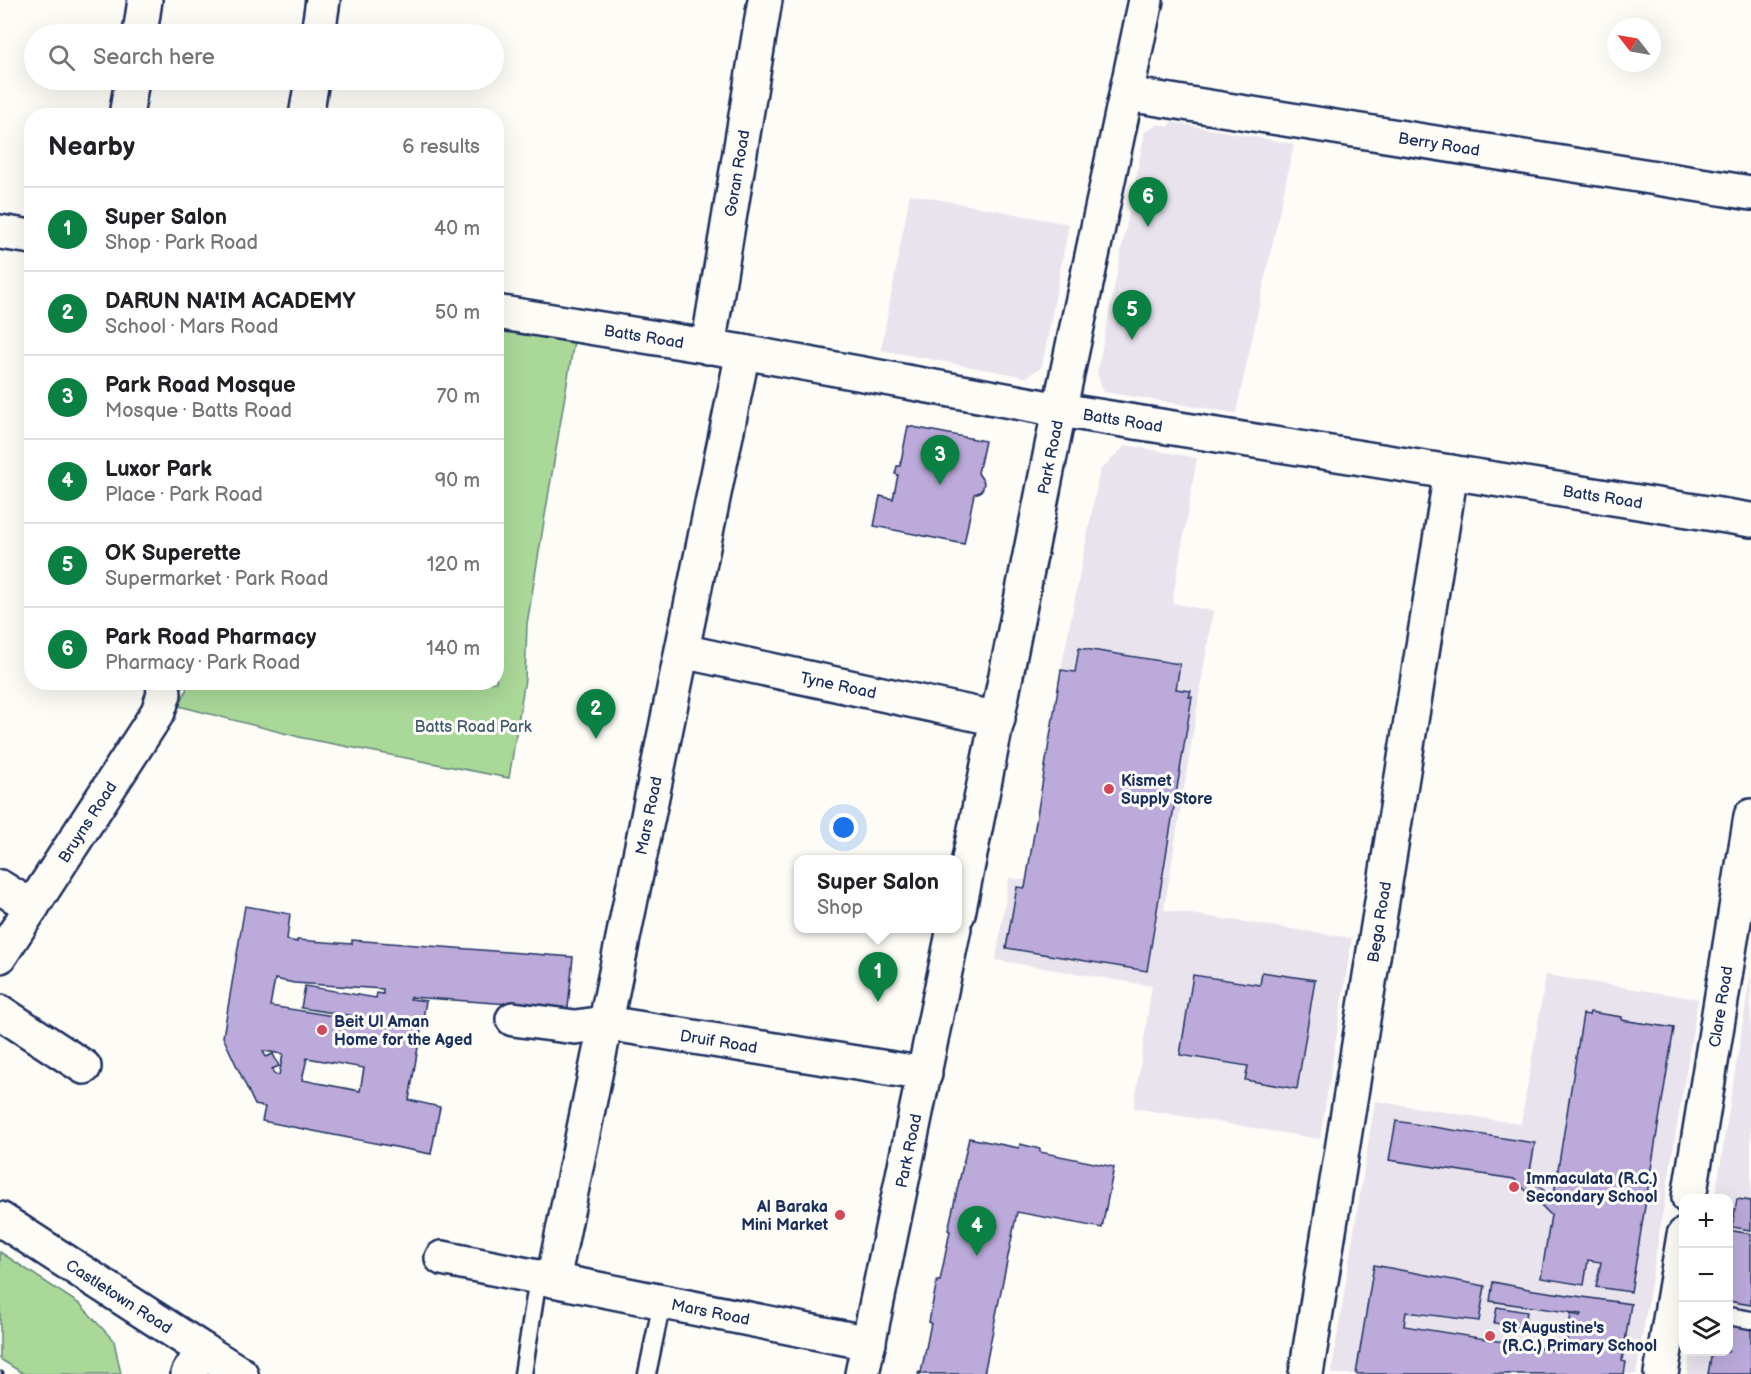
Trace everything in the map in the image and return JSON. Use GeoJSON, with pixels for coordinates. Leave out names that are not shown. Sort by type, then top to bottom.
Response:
{"type":"FeatureCollection","features":[{"type":"Feature","properties":{"kind":"street"},"geometry":{"type":"LineString","coordinates":[[141,24],[145,0]]}},
{"type":"Feature","properties":{"kind":"street"},"geometry":{"type":"LineString","coordinates":[[319,24],[323,0]]}},
{"type":"Feature","properties":{"kind":"street","name":"Goran Road"},"geometry":{"type":"LineString","coordinates":[[708,347],[765,0]]}},
{"type":"Feature","properties":{"kind":"street","name":"Park Road"},"geometry":{"type":"LineString","coordinates":[[962,890],[1146,0]]}},
{"type":"Feature","properties":{"kind":"street"},"geometry":{"type":"LineString","coordinates":[[127,108],[130,90]]}},
{"type":"Feature","properties":{"kind":"street"},"geometry":{"type":"LineString","coordinates":[[307,108],[310,90]]}},
{"type":"Feature","properties":{"kind":"street","name":"Berry Road"},"geometry":{"type":"LineString","coordinates":[[1127,94],[1751,193]]}},
{"type":"Feature","properties":{"kind":"street"},"geometry":{"type":"LineString","coordinates":[[0,232],[24,236]]}},
{"type":"Feature","properties":{"kind":"street","name":"Batts Road"},"geometry":{"type":"LineString","coordinates":[[504,313],[743,352],[1060,410],[1751,520]]}},
{"type":"Feature","properties":{"kind":"street","name":"Mars Road"},"geometry":{"type":"LineString","coordinates":[[545,1279],[606,1023],[743,352]]}},
{"type":"Feature","properties":{"kind":"street","name":"Bega Road"},"geometry":{"type":"LineString","coordinates":[[1306,1374],[1451,472]]}},
{"type":"Feature","properties":{"kind":"street","name":"Tyne Road"},"geometry":{"type":"LineString","coordinates":[[682,651],[998,719]]}},
{"type":"Feature","properties":{"kind":"street","name":"Bruyns Road"},"geometry":{"type":"LineString","coordinates":[[0,956],[158,712],[164,690]]}},
{"type":"Feature","properties":{"kind":"street","name":"Clare Road"},"geometry":{"type":"LineString","coordinates":[[1690,1194],[1751,816]]}},
{"type":"Feature","properties":{"kind":"street"},"geometry":{"type":"LineString","coordinates":[[0,886],[32,907]]}},
{"type":"Feature","properties":{"kind":"street","name":"Park Road"},"geometry":{"type":"LineString","coordinates":[[866,1359],[953,933]]}},
{"type":"Feature","properties":{"kind":"street"},"geometry":{"type":"LineString","coordinates":[[0,1012],[84,1066]]}},
{"type":"Feature","properties":{"kind":"street","name":"Druif Road"},"geometry":{"type":"LineString","coordinates":[[513,1019],[575,1027],[606,1023],[925,1074]]}},
{"type":"Feature","properties":{"kind":"street","name":"Castletown Road"},"geometry":{"type":"LineString","coordinates":[[0,1219],[195,1362],[241,1374]]}},
{"type":"Feature","properties":{"kind":"street"},"geometry":{"type":"LineString","coordinates":[[1661,1374],[1678,1308],[1682,1248]]}},
{"type":"Feature","properties":{"kind":"street","name":"Mars Road"},"geometry":{"type":"LineString","coordinates":[[442,1258],[662,1302],[866,1359]]}},
{"type":"Feature","properties":{"kind":"lane"},"geometry":{"type":"LineString","coordinates":[[523,1374],[545,1279]]}},
{"type":"Feature","properties":{"kind":"lane"},"geometry":{"type":"LineString","coordinates":[[647,1374],[662,1302]]}},
{"type":"Feature","properties":{"kind":"lane"},"geometry":{"type":"LineString","coordinates":[[1733,1317],[1751,1320]]}},
{"type":"Feature","properties":{"kind":"shaded area"},"geometry":{"type":"Polygon","coordinates":[[[1171,122],[1294,144],[1236,413],[1104,392],[1097,374],[1145,132],[1159,124],[1169,127],[1171,122]]]}},
{"type":"Feature","properties":{"kind":"shaded area"},"geometry":{"type":"Polygon","coordinates":[[[910,194],[1069,224],[1042,367],[1026,377],[881,350],[910,194]]]}},
{"type":"Feature","properties":{"kind":"shaded area"},"geometry":{"type":"Polygon","coordinates":[[[1126,445],[1197,458],[1172,603],[1213,611],[1164,910],[1352,938],[1320,1139],[1134,1108],[1152,986],[996,960],[1009,878],[1026,880],[1061,670],[1100,470],[1126,445]]]}},
{"type":"Feature","properties":{"kind":"shaded area"},"geometry":{"type":"Polygon","coordinates":[[[1751,972],[1751,1374],[1687,1374],[1689,1356],[1733,1356],[1733,1194],[1716,1194],[1751,972]]]}},
{"type":"Feature","properties":{"kind":"shaded area","name":"Immaculata (R.C.) Secondary School"},"geometry":{"type":"Polygon","coordinates":[[[1546,975],[1698,999],[1636,1374],[1331,1374],[1375,1101],[1521,1124],[1546,975]]]}},
{"type":"Feature","properties":{"kind":"green space","name":"Batts Road Park"},"geometry":{"type":"Polygon","coordinates":[[[504,330],[574,341],[527,624],[525,679],[509,778],[303,738],[179,706],[186,691],[504,690],[504,330]]]}},
{"type":"Feature","properties":{"kind":"green space"},"geometry":{"type":"Polygon","coordinates":[[[0,1252],[81,1305],[114,1341],[121,1374],[24,1374],[0,1359],[0,1252]]]}},
{"type":"Feature","properties":{"kind":"building"},"geometry":{"type":"Polygon","coordinates":[[[908,426],[985,441],[978,473],[984,482],[983,488],[974,494],[964,544],[874,526],[880,496],[893,499],[898,475],[895,474],[897,466],[900,466],[908,426]]]}},
{"type":"Feature","properties":{"kind":"building","name":"Kismet Supply Store"},"geometry":{"type":"Polygon","coordinates":[[[1079,648],[1180,664],[1176,689],[1191,691],[1189,697],[1192,697],[1147,971],[1006,948],[1017,887],[1025,888],[1061,670],[1075,672],[1079,648]]]}},
{"type":"Feature","properties":{"kind":"building","name":"Beit Ul Aman Home for the Aged"},"geometry":{"type":"Polygon","coordinates":[[[245,906],[290,914],[287,940],[297,942],[297,940],[352,944],[352,940],[573,957],[568,1008],[411,997],[410,999],[426,1001],[409,1100],[440,1107],[431,1154],[262,1121],[265,1107],[255,1105],[223,1037],[245,906]],[[275,979],[270,1006],[372,1022],[372,1019],[301,1008],[305,986],[376,998],[377,993],[383,994],[383,989],[294,983],[275,979]],[[263,1051],[266,1057],[273,1054],[279,1066],[272,1069],[274,1074],[279,1075],[283,1054],[263,1051]],[[307,1058],[302,1080],[360,1091],[364,1068],[307,1058]]]}},
{"type":"Feature","properties":{"kind":"building"},"geometry":{"type":"Polygon","coordinates":[[[1262,972],[1315,980],[1297,1089],[1245,1080],[1248,1066],[1180,1055],[1193,975],[1260,985],[1262,972]]]}},
{"type":"Feature","properties":{"kind":"building"},"geometry":{"type":"Polygon","coordinates":[[[1590,1012],[1622,1017],[1622,1020],[1674,1028],[1631,1292],[1596,1287],[1601,1262],[1588,1260],[1584,1285],[1541,1278],[1551,1215],[1514,1179],[1389,1160],[1396,1121],[1535,1143],[1529,1176],[1553,1200],[1583,1014],[1589,1015],[1590,1012]]]}},
{"type":"Feature","properties":{"kind":"building"},"geometry":{"type":"Polygon","coordinates":[[[969,1138],[1019,1148],[1020,1144],[1040,1149],[1040,1152],[1114,1167],[1102,1228],[1017,1212],[984,1374],[918,1374],[921,1373],[937,1281],[940,1281],[950,1231],[948,1230],[969,1138]]]}},
{"type":"Feature","properties":{"kind":"building"},"geometry":{"type":"Polygon","coordinates":[[[1737,1199],[1751,1201],[1751,1230],[1733,1227],[1737,1199]]]}},
{"type":"Feature","properties":{"kind":"building"},"geometry":{"type":"Polygon","coordinates":[[[1733,1231],[1751,1234],[1751,1305],[1733,1302],[1733,1231]]]}},
{"type":"Feature","properties":{"kind":"building","name":"St Augustine's (R.C.) Primary School"},"geometry":{"type":"Polygon","coordinates":[[[1374,1265],[1485,1286],[1479,1321],[1406,1312],[1404,1326],[1565,1352],[1571,1314],[1580,1316],[1581,1314],[1490,1301],[1493,1282],[1631,1304],[1622,1361],[1626,1362],[1624,1374],[1356,1374],[1374,1265]]]}},
{"type":"Feature","properties":{"kind":"building"},"geometry":{"type":"Polygon","coordinates":[[[1497,1307],[1527,1312],[1524,1328],[1494,1323],[1497,1307]]]}},
{"type":"Feature","properties":{"kind":"building"},"geometry":{"type":"Polygon","coordinates":[[[1733,1325],[1751,1328],[1751,1374],[1708,1374],[1711,1356],[1733,1356],[1733,1325]]]}},
{"type":"Feature","properties":{"kind":"place","name":"Park Road Pharmacy"},"geometry":{"type":"Point","coordinates":[1148,227]}},
{"type":"Feature","properties":{"kind":"place","name":"OK Superette"},"geometry":{"type":"Point","coordinates":[1132,340]}},
{"type":"Feature","properties":{"kind":"place","name":"Park Road Mosque"},"geometry":{"type":"Point","coordinates":[940,485]}},
{"type":"Feature","properties":{"kind":"place","name":"DARUN NA'IM ACADEMY"},"geometry":{"type":"Point","coordinates":[596,739]}},
{"type":"Feature","properties":{"kind":"place","name":"Kismet Supply Store"},"geometry":{"type":"Point","coordinates":[1109,789]}},
{"type":"Feature","properties":{"kind":"place","name":"Super Salon"},"geometry":{"type":"Point","coordinates":[878,1002]}},
{"type":"Feature","properties":{"kind":"place","name":"Beit Ul Aman Home for the Aged"},"geometry":{"type":"Point","coordinates":[322,1030]}},
{"type":"Feature","properties":{"kind":"place","name":"Immaculata (R.C.) Secondary School"},"geometry":{"type":"Point","coordinates":[1514,1187]}},
{"type":"Feature","properties":{"kind":"place","name":"Al Baraka Mini Market"},"geometry":{"type":"Point","coordinates":[840,1215]}},
{"type":"Feature","properties":{"kind":"place","name":"Luxor Park"},"geometry":{"type":"Point","coordinates":[977,1256]}},
{"type":"Feature","properties":{"kind":"place","name":"St Augustine's (R.C.) Primary School"},"geometry":{"type":"Point","coordinates":[1490,1336]}}]}
